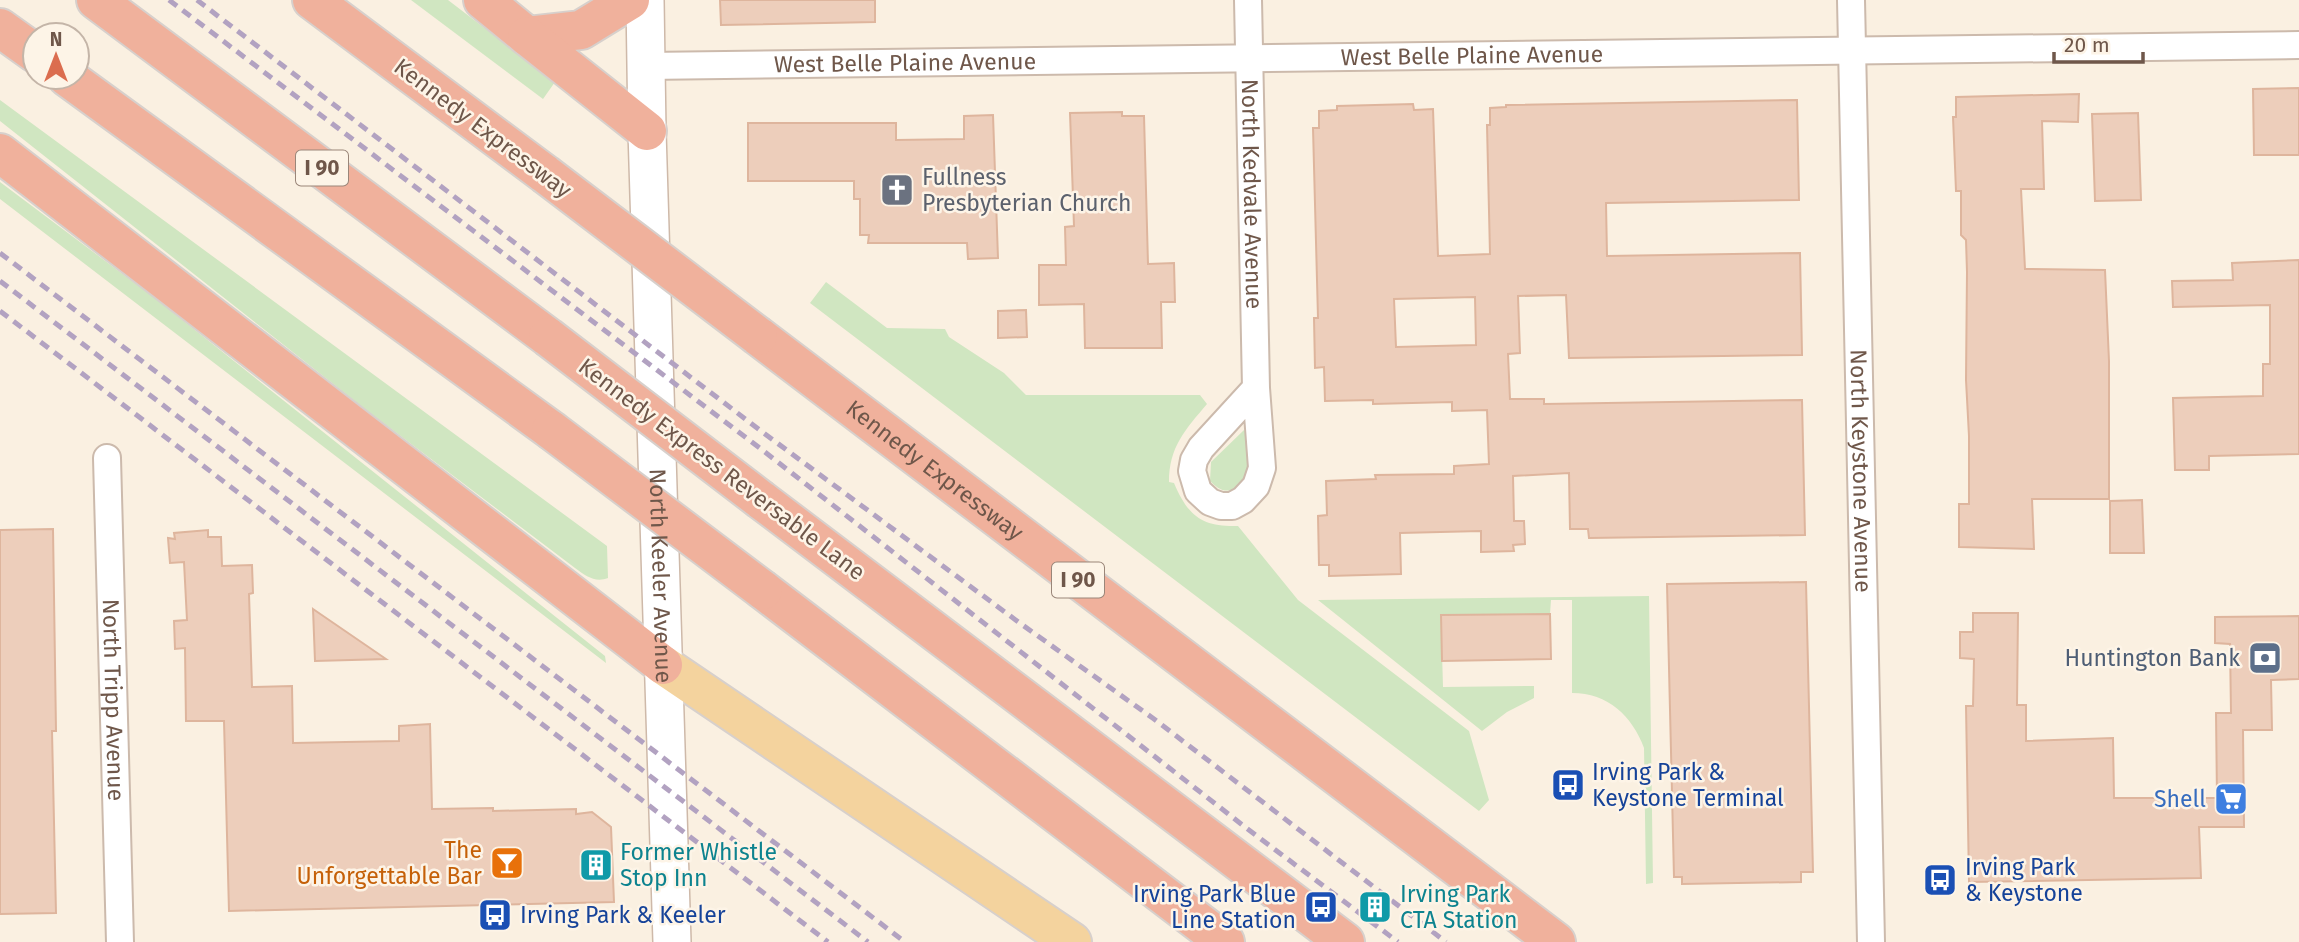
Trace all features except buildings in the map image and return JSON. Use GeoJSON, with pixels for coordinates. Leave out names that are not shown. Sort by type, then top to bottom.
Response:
{"type":"FeatureCollection","features":[{"type":"Feature","properties":{"kind":"highway","name":"Kennedy Express Reversable Lane"},"geometry":{"type":"LineString","coordinates":[[96,0],[548,337],[1345,942]]}},
{"type":"Feature","properties":{"kind":"highway","name":"Kennedy Expressway"},"geometry":{"type":"LineString","coordinates":[[312,0],[1556,942]]}},
{"type":"Feature","properties":{"kind":"highway"},"geometry":{"type":"LineString","coordinates":[[482,0],[647,131]]}},
{"type":"Feature","properties":{"kind":"highway"},"geometry":{"type":"LineString","coordinates":[[527,36],[581,30],[630,0]]}},
{"type":"Feature","properties":{"kind":"highway"},"geometry":{"type":"LineString","coordinates":[[0,28],[21,43]]}},
{"type":"Feature","properties":{"kind":"highway"},"geometry":{"type":"LineString","coordinates":[[86,91],[551,430],[1225,942]]}},
{"type":"Feature","properties":{"kind":"highway"},"geometry":{"type":"LineString","coordinates":[[0,153],[663,665]]}},
{"type":"Feature","properties":{"kind":"main road"},"geometry":{"type":"LineString","coordinates":[[663,665],[1072,942]]}},
{"type":"Feature","properties":{"kind":"street","name":"North Keeler Avenue"},"geometry":{"type":"LineString","coordinates":[[645,0],[672,942]]}},
{"type":"Feature","properties":{"kind":"street","name":"North Kedvale Avenue"},"geometry":{"type":"LineString","coordinates":[[1248,0],[1256,388]]}},
{"type":"Feature","properties":{"kind":"street","name":"North Keystone Avenue"},"geometry":{"type":"LineString","coordinates":[[1851,0],[1871,942]]}},
{"type":"Feature","properties":{"kind":"street","name":"West Belle Plaine Avenue"},"geometry":{"type":"LineString","coordinates":[[646,66],[2299,45]]}},
{"type":"Feature","properties":{"kind":"street","name":"North Tripp Avenue"},"geometry":{"type":"LineString","coordinates":[[107,458],[121,942]]}},
{"type":"Feature","properties":{"kind":"green space"},"geometry":{"type":"Polygon","coordinates":[[[411,0],[448,0],[555,82],[543,99],[411,0]]]}},
{"type":"Feature","properties":{"kind":"green space"},"geometry":{"type":"Polygon","coordinates":[[[0,100],[607,546],[608,578],[595,579],[579,571],[365,409],[0,121],[0,100]]]}},
{"type":"Feature","properties":{"kind":"green space"},"geometry":{"type":"Polygon","coordinates":[[[0,182],[156,299],[605,656],[606,663],[0,199],[0,182]]]}},
{"type":"Feature","properties":{"kind":"green space"},"geometry":{"type":"Polygon","coordinates":[[[826,282],[887,328],[945,329],[949,337],[1004,373],[1026,395],[1200,395],[1207,404],[1185,431],[1175,449],[1169,482],[1174,483],[1185,504],[1198,517],[1206,522],[1238,526],[1298,600],[1469,731],[1489,800],[1479,811],[810,303],[826,282]]]}},
{"type":"Feature","properties":{"kind":"green space"},"geometry":{"type":"Polygon","coordinates":[[[1244,430],[1247,455],[1244,479],[1235,489],[1221,489],[1210,481],[1211,462],[1244,430]]]}},
{"type":"Feature","properties":{"kind":"green space"},"geometry":{"type":"Polygon","coordinates":[[[1649,596],[1653,883],[1646,884],[1644,748],[1633,726],[1617,708],[1597,697],[1572,693],[1572,600],[1551,600],[1550,614],[1441,616],[1443,687],[1534,686],[1534,698],[1507,712],[1482,731],[1318,600],[1649,596]]]}},
{"type":"Feature","properties":{"kind":"railway"},"geometry":{"type":"LineString","coordinates":[[169,0],[761,449],[1245,827],[1398,942]]}},
{"type":"Feature","properties":{"kind":"railway"},"geometry":{"type":"LineString","coordinates":[[197,0],[761,431],[1154,719],[1446,942]]}},
{"type":"Feature","properties":{"kind":"railway"},"geometry":{"type":"LineString","coordinates":[[0,253],[905,942]]}},
{"type":"Feature","properties":{"kind":"railway"},"geometry":{"type":"LineString","coordinates":[[0,281],[868,942]]}},
{"type":"Feature","properties":{"kind":"railway"},"geometry":{"type":"LineString","coordinates":[[0,311],[828,942]]}},
{"type":"Feature","properties":{"kind":"place","name":"Fullness Presbyterian Church"},"geometry":{"type":"Point","coordinates":[897,190]}},
{"type":"Feature","properties":{"kind":"place","name":"Huntington Bank"},"geometry":{"type":"Point","coordinates":[2265,658]}},
{"type":"Feature","properties":{"kind":"place","name":"Irving Park & Keystone Terminal"},"geometry":{"type":"Point","coordinates":[1568,785]}},
{"type":"Feature","properties":{"kind":"place","name":"Shell"},"geometry":{"type":"Point","coordinates":[2231,799]}},
{"type":"Feature","properties":{"kind":"place","name":"The Unforgettable Bar"},"geometry":{"type":"Point","coordinates":[507,863]}},
{"type":"Feature","properties":{"kind":"place","name":"Former Whistle Stop Inn"},"geometry":{"type":"Point","coordinates":[596,865]}},
{"type":"Feature","properties":{"kind":"place","name":"Irving Park & Keystone"},"geometry":{"type":"Point","coordinates":[1940,880]}},
{"type":"Feature","properties":{"kind":"place","name":"Irving Park Blue Line Station"},"geometry":{"type":"Point","coordinates":[1321,907]}},
{"type":"Feature","properties":{"kind":"place","name":"Irving Park CTA Station"},"geometry":{"type":"Point","coordinates":[1375,907]}},
{"type":"Feature","properties":{"kind":"place","name":"Irving Park & Keeler"},"geometry":{"type":"Point","coordinates":[495,915]}}]}
